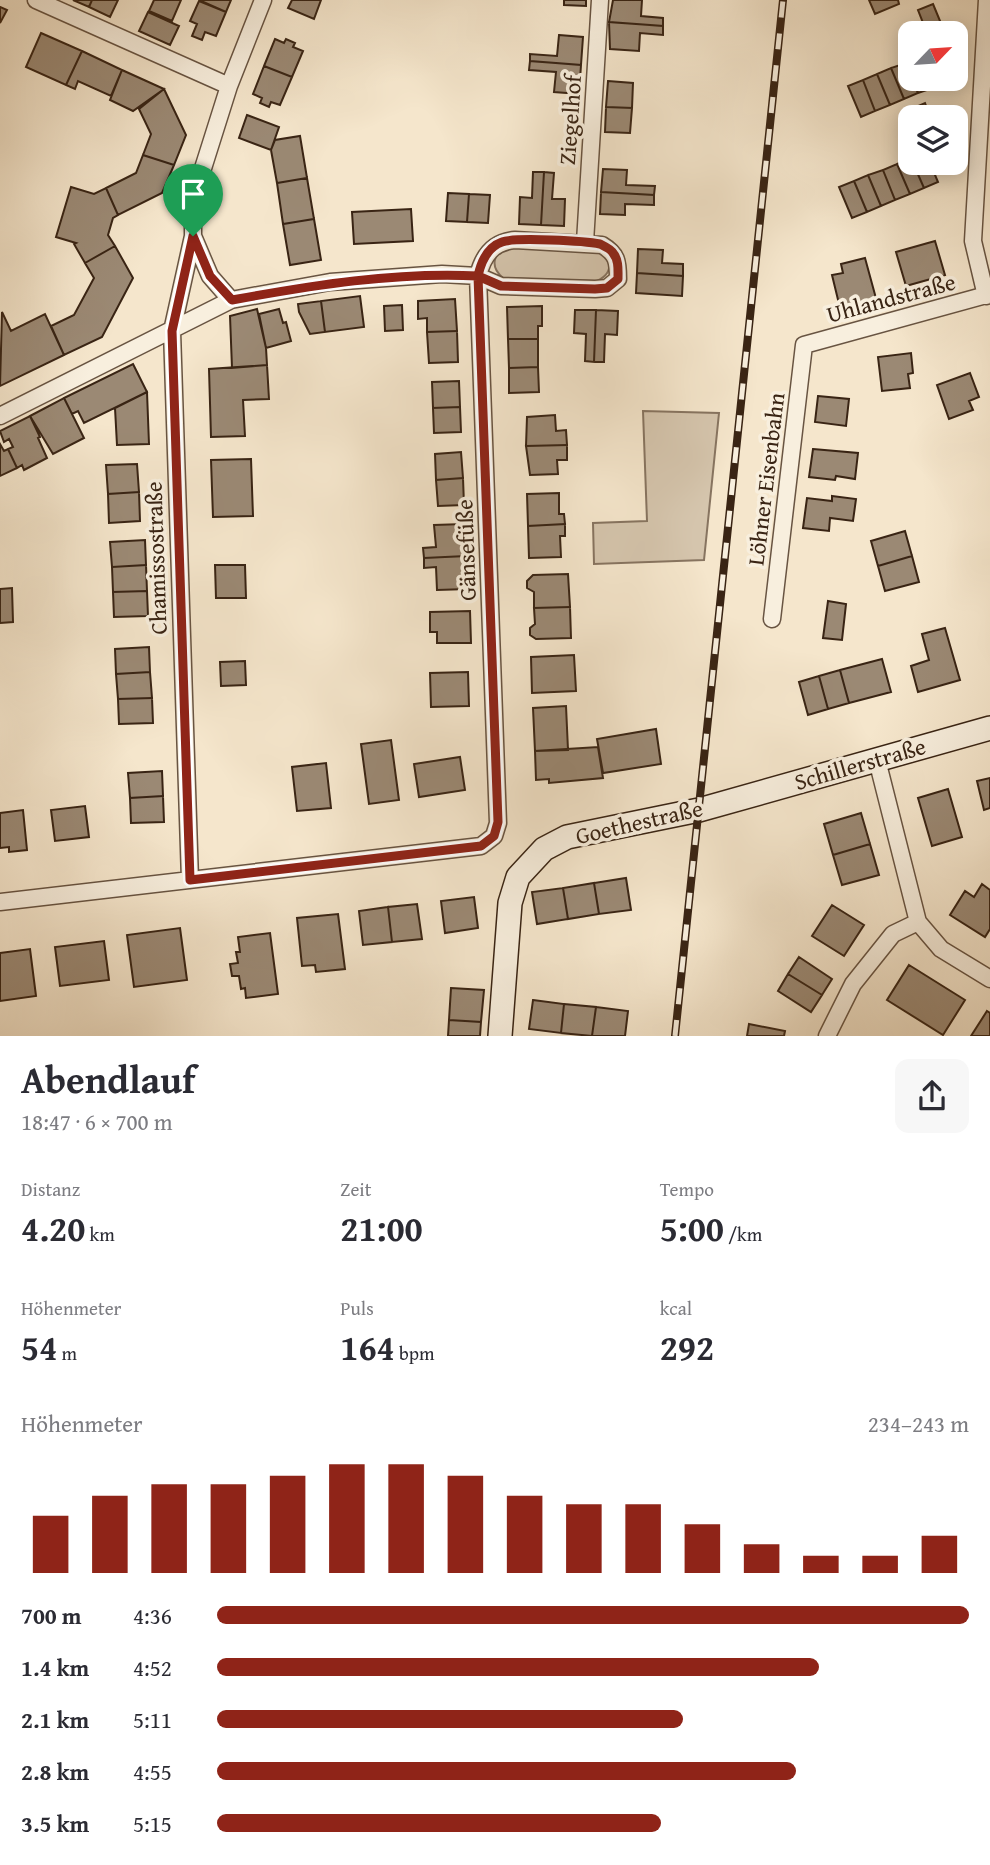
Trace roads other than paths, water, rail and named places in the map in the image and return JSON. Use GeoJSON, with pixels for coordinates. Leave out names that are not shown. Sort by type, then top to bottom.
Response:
{"type":"FeatureCollection","features":[{"type":"Feature","properties":{"kind":"main road","name":"Schillerstraße"},"geometry":{"type":"LineString","coordinates":[[730,801],[990,727]]}},
{"type":"Feature","properties":{"kind":"main road","name":"Goethestraße"},"geometry":{"type":"LineString","coordinates":[[500,1035],[510,903],[518,877],[544,849],[568,837],[730,801]]}},
{"type":"Feature","properties":{"kind":"street"},"geometry":{"type":"LineString","coordinates":[[36,0],[229,86]]}},
{"type":"Feature","properties":{"kind":"street","name":"Chamissostraße"},"geometry":{"type":"LineString","coordinates":[[190,880],[172,331],[193,236],[192,200],[229,86],[263,0]]}},
{"type":"Feature","properties":{"kind":"street","name":"Ziegelhof"},"geometry":{"type":"LineString","coordinates":[[585,242],[600,0]]}},
{"type":"Feature","properties":{"kind":"street"},"geometry":{"type":"LineString","coordinates":[[987,0],[973,241],[988,295]]}},
{"type":"Feature","properties":{"kind":"street","name":"Chamissostraße"},"geometry":{"type":"LineString","coordinates":[[193,236],[210,276],[232,300]]}},
{"type":"Feature","properties":{"kind":"street"},"geometry":{"type":"LineString","coordinates":[[0,416],[232,300],[330,282],[442,274],[478,276],[501,286],[607,288],[618,279],[618,266],[613,251],[602,245],[585,242],[503,241],[487,254],[478,276]]}},
{"type":"Feature","properties":{"kind":"street","name":"Gänsefüße"},"geometry":{"type":"LineString","coordinates":[[190,880],[481,846],[494,836],[498,822],[478,276]]}},
{"type":"Feature","properties":{"kind":"street","name":"Uhlandstraße"},"geometry":{"type":"LineString","coordinates":[[804,345],[988,295]]}},
{"type":"Feature","properties":{"kind":"street","name":"Löhner Eisenbahn"},"geometry":{"type":"LineString","coordinates":[[772,618],[804,345]]}},
{"type":"Feature","properties":{"kind":"street"},"geometry":{"type":"LineString","coordinates":[[877,760],[918,922],[941,949],[990,979]]}},
{"type":"Feature","properties":{"kind":"street"},"geometry":{"type":"LineString","coordinates":[[0,902],[190,880]]}},
{"type":"Feature","properties":{"kind":"street"},"geometry":{"type":"LineString","coordinates":[[827,1035],[853,984],[893,934],[918,922]]}},
{"type":"Feature","properties":{"kind":"railway"},"geometry":{"type":"LineString","coordinates":[[675,1036],[783,0]]}}]}
